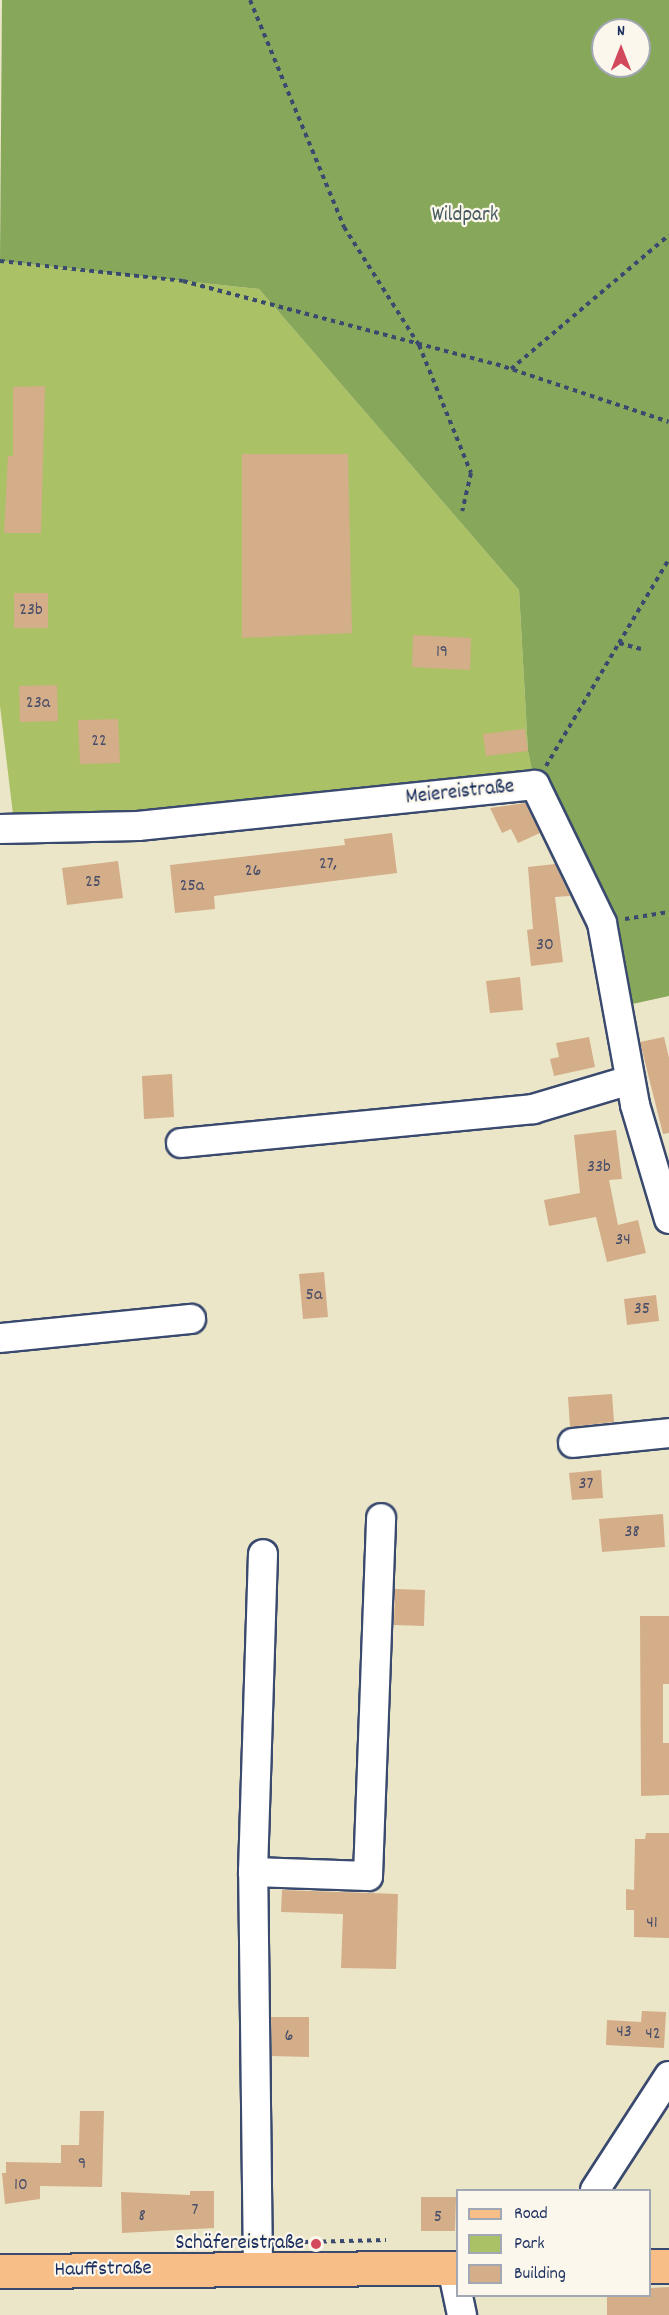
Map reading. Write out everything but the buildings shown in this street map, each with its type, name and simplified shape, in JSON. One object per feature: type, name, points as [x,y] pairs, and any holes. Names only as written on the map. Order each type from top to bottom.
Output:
[{"type":"main road","points":[[651,2266],[669,2266]]},
{"type":"main road","name":"Hauffstraße","points":[[0,2271],[455,2268]]},
{"type":"street","name":"Meiereistraße","points":[[0,829],[138,826],[535,785],[602,923],[630,1080],[669,1219]]},
{"type":"street","points":[[181,1143],[533,1109],[630,1080]]},
{"type":"street","points":[[0,1338],[191,1319]]},
{"type":"street","points":[[573,1443],[669,1433]]},
{"type":"street","points":[[254,1872],[368,1876],[381,1518]]},
{"type":"street","points":[[258,2268],[254,1872],[263,1554]]},
{"type":"street","points":[[596,2189],[669,2076]]},
{"type":"street","points":[[459,2297],[462,2315]]},
{"type":"path","points":[[250,0],[344,227],[419,345],[471,473],[462,511]]},
{"type":"path","points":[[511,369],[669,236]]},
{"type":"path","points":[[0,261],[183,281],[511,369],[669,422]]},
{"type":"path","points":[[535,785],[669,559]]},
{"type":"path","points":[[619,643],[641,649]]},
{"type":"path","points":[[602,923],[669,912]]},
{"type":"path","points":[[308,2239],[378,2238]]},
{"type":"green space","name":"Wildpark","points":[[2,0],[669,0],[669,996],[614,1008],[602,923],[535,785],[528,751],[519,590],[259,289],[0,261]]},
{"type":"green space","points":[[0,261],[259,289],[519,590],[528,751],[535,785],[15,831],[0,706]]},
{"type":"place","name":"Schäfereistraße","points":[[316,2244]]}]
